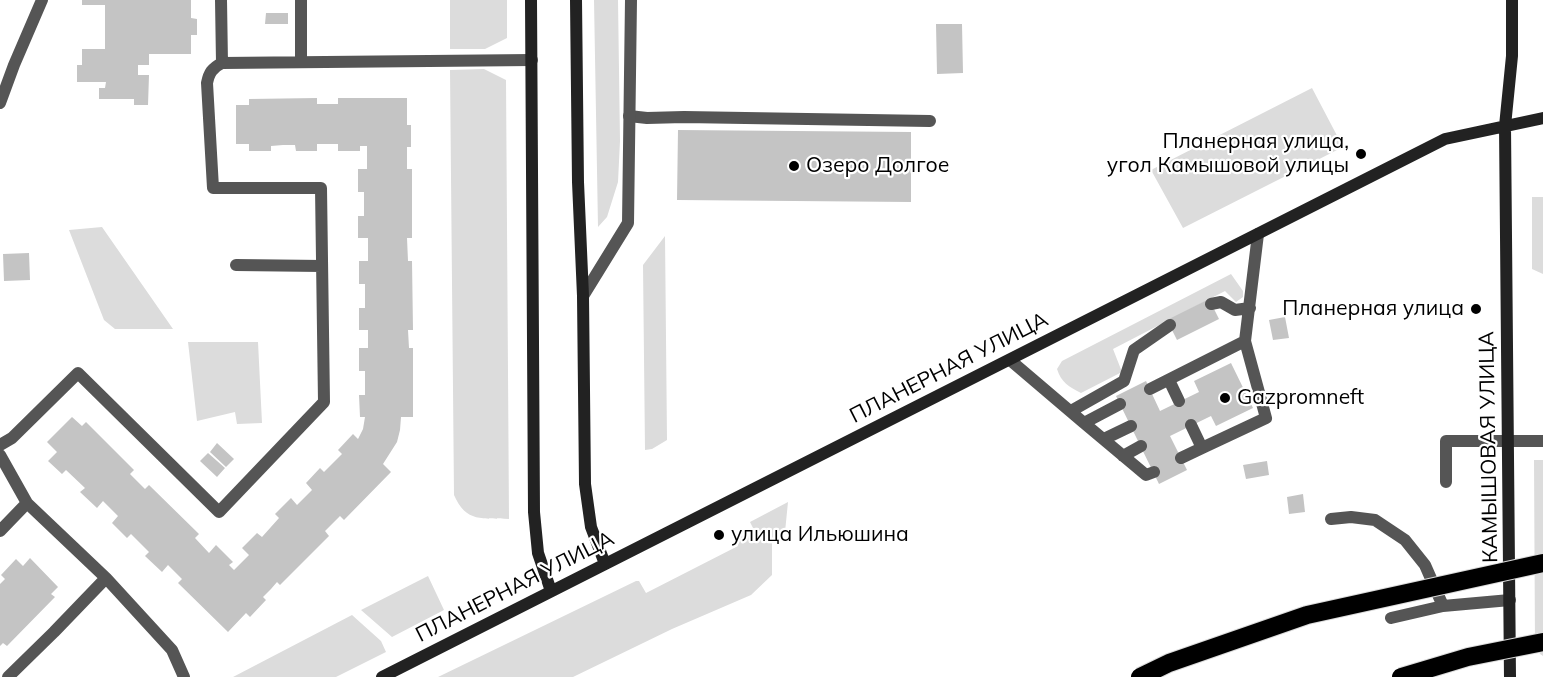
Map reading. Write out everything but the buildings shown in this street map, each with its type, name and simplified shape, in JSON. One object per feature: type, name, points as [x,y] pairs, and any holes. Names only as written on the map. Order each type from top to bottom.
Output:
[{"type":"highway","points":[[1140,677],[1169,663],[1307,615],[1543,563]]},
{"type":"highway","points":[[1401,677],[1468,657],[1543,642]]},
{"type":"main road","points":[[531,0],[534,512],[538,553],[550,591]]},
{"type":"main road","points":[[576,0],[585,484],[591,527],[605,564]]},
{"type":"main road","name":"КАМЫШОВАЯ УЛИЦА","points":[[1510,677],[1505,126],[1512,56],[1512,0]]},
{"type":"main road","name":"ПЛАНЕРНАЯ УЛИЦА","points":[[382,677],[1445,139],[1543,118]]},
{"type":"street","points":[[0,103],[42,0]]},
{"type":"street","points":[[221,0],[222,63]]},
{"type":"street","points":[[301,0],[301,62]]},
{"type":"street","points":[[583,296],[628,223],[631,0]]},
{"type":"street","points":[[0,445],[12,438],[78,373],[219,512],[324,402],[321,188],[213,188],[207,83],[209,74],[222,63],[532,60]]},
{"type":"street","points":[[629,116],[930,122]]},
{"type":"street","points":[[1181,459],[1266,417],[1245,341],[1258,234]]},
{"type":"street","points":[[236,265],[322,266]]},
{"type":"street","points":[[1211,304],[1221,302],[1235,310],[1250,308]]},
{"type":"street","points":[[1071,411],[1124,381],[1134,350],[1170,326]]},
{"type":"street","points":[[1150,390],[1245,341]]},
{"type":"street","points":[[1010,360],[1146,475],[1154,472]]},
{"type":"street","points":[[1169,380],[1179,401]]},
{"type":"street","points":[[1084,423],[1120,404]]},
{"type":"street","points":[[1191,425],[1202,448]]},
{"type":"street","points":[[1104,440],[1131,426]]},
{"type":"street","points":[[1446,482],[1446,441],[1543,441]]},
{"type":"street","points":[[1123,456],[1141,446]]},
{"type":"street","points":[[0,455],[27,503],[106,578],[172,650],[184,677]]},
{"type":"street","points":[[0,531],[27,503]]},
{"type":"street","points":[[1331,519],[1351,517],[1376,520],[1405,540],[1425,565],[1443,606]]},
{"type":"street","points":[[8,677],[106,578]]},
{"type":"street","points":[[1391,618],[1443,606],[1510,600]]},
{"type":"shaded area","points":[[450,0],[507,0],[507,38],[485,49],[450,49]]},
{"type":"shaded area","points":[[594,0],[618,0],[620,141],[618,182],[607,217],[598,227]]},
{"type":"shaded area","points":[[484,69],[506,80],[509,519],[470,515],[454,495],[450,70]]},
{"type":"shaded area","points":[[1312,88],[1343,147],[1183,228],[1151,170]]},
{"type":"shaded area","points":[[1532,197],[1543,197],[1543,274],[1532,269]]},
{"type":"shaded area","points":[[102,227],[173,329],[115,329],[104,320],[69,230]]},
{"type":"shaded area","points":[[665,236],[667,440],[652,449],[645,450],[643,265]]},
{"type":"shaded area","points":[[1231,274],[1243,291],[1243,297],[1236,302],[1225,291],[1113,349],[1122,372],[1081,393],[1063,381],[1057,369],[1062,361]]},
{"type":"shaded area","points":[[188,342],[258,342],[262,423],[237,424],[235,412],[197,421]]},
{"type":"shaded area","points":[[1534,460],[1543,460],[1543,656],[1535,646]]},
{"type":"shaded area","points":[[788,502],[785,532],[772,542],[772,575],[751,595],[672,629],[573,677],[438,677],[636,581],[639,581],[646,593],[738,546],[735,539],[754,530],[750,522]]},
{"type":"shaded area","points":[[428,576],[444,610],[392,637],[361,610]]},
{"type":"shaded area","points":[[352,615],[381,641],[386,652],[336,677],[233,677]]},
{"type":"place","name":"Планерная улица, угол Камышовой улицы","points":[[1361,154]]},
{"type":"place","name":"Озеро Долгое","points":[[794,166]]},
{"type":"place","name":"Планерная улица","points":[[1476,309]]},
{"type":"place","name":"Gazpromneft","points":[[1225,398]]},
{"type":"place","name":"улица Ильюшина","points":[[719,535]]}]
